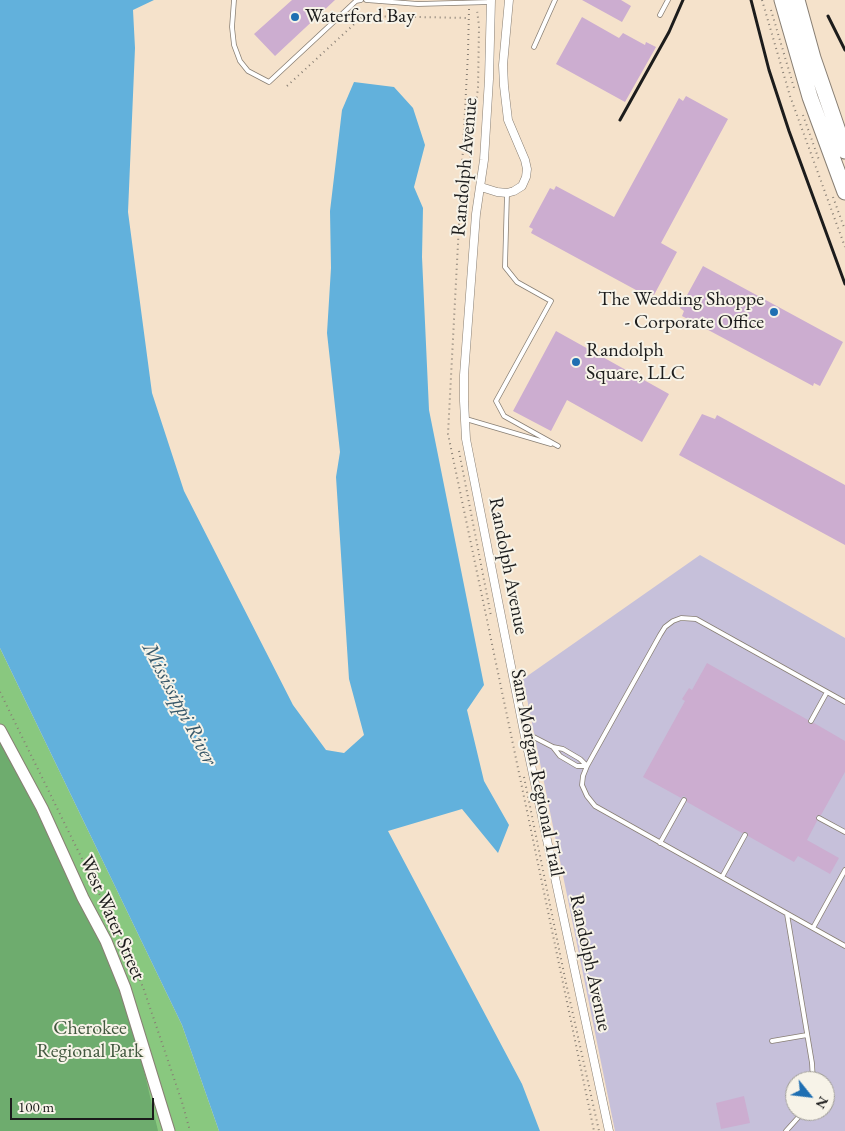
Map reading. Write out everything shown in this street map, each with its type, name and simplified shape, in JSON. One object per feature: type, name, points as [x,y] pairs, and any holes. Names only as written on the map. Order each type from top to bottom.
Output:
[{"type":"highway","points":[[782,0],[810,97],[845,192]]},
{"type":"highway","points":[[796,0],[813,58],[845,151]]},
{"type":"street","points":[[481,187],[507,193],[522,186],[526,177],[527,169],[508,120],[506,104],[503,65],[508,0]]},
{"type":"street","name":"Randolph Avenue","points":[[491,1],[489,79],[481,187],[476,214],[464,375],[464,419],[470,460],[524,732],[609,1131]]},
{"type":"street","name":"West Water Street","points":[[0,730],[42,808],[83,898],[106,941],[125,988],[169,1131]]},
{"type":"lane","points":[[234,0],[232,27],[234,45],[240,61],[248,71],[269,82],[356,1],[361,0]]},
{"type":"lane","points":[[366,0],[476,3],[491,1]]},
{"type":"lane","points":[[534,46],[555,0]]},
{"type":"lane","points":[[660,15],[668,0]]},
{"type":"lane","points":[[464,419],[558,446],[504,416],[496,401],[551,301],[517,282],[505,267],[507,193]]},
{"type":"lane","points":[[845,702],[696,619],[681,618],[665,627],[587,766],[582,785],[587,796],[595,806],[845,946]]},
{"type":"lane","points":[[811,722],[827,692]]},
{"type":"lane","points":[[524,732],[553,747],[563,749],[580,759],[587,766]]},
{"type":"lane","points":[[553,747],[560,756],[578,766],[587,766]]},
{"type":"lane","points":[[660,843],[684,800]]},
{"type":"lane","points":[[819,818],[845,832]]},
{"type":"lane","points":[[722,877],[745,835]]},
{"type":"lane","points":[[813,928],[845,870]]},
{"type":"lane","points":[[788,914],[812,1071]]},
{"type":"lane","points":[[772,1041],[807,1035]]},
{"type":"lane","points":[[786,1131],[796,1121]]},
{"type":"path","points":[[762,0],[790,96],[845,247]]},
{"type":"path","points":[[465,237],[473,125],[478,88],[479,26],[476,3]]},
{"type":"path","points":[[287,86],[363,16],[469,18]]},
{"type":"path","points":[[459,449],[459,458],[492,619]]},
{"type":"path","points":[[0,692],[117,930],[143,988],[190,1131]]},
{"type":"path","name":"Sam Morgan Regional Trail","points":[[523,771],[566,983],[599,1131]]},
{"type":"shaded area","points":[[700,555],[845,638],[845,1131],[615,1131],[523,679]]},
{"type":"green space","name":"Cherokee Regional Park","points":[[0,648],[182,1025],[219,1131],[0,1131]]},
{"type":"green space","name":"Cherokee Regional Park","points":[[0,738],[125,988],[158,1131],[0,1131]]},
{"type":"water","name":"Mississippi River","points":[[0,0],[154,0],[133,10],[135,48],[128,212],[152,393],[184,491],[293,705],[326,750],[344,753],[364,735],[349,679],[336,477],[340,452],[327,333],[331,268],[330,211],[342,110],[354,82],[394,87],[413,108],[425,145],[414,187],[423,208],[422,257],[429,410],[484,685],[467,710],[484,781],[509,825],[498,853],[462,809],[388,831],[522,1084],[540,1131],[219,1131],[182,1025],[0,648]]},
{"type":"building","name":"Waterford Bay","points":[[292,0],[335,0],[275,56],[254,34]]},
{"type":"building","points":[[582,0],[621,0],[631,6],[622,22]]},
{"type":"building","points":[[582,17],[619,38],[623,33],[645,45],[646,42],[656,47],[625,102],[556,64]]},
{"type":"building","points":[[686,96],[728,119],[661,243],[677,252],[654,295],[649,292],[647,296],[531,233],[533,229],[529,227],[550,188],[554,190],[556,186],[614,217],[679,98],[683,101]]},
{"type":"building","points":[[703,266],[843,342],[820,386],[814,383],[813,386],[682,316],[684,311],[680,308]]},
{"type":"building","name":"Randolph Square, LLC","points":[[556,331],[669,394],[642,442],[567,400],[551,431],[513,411]]},
{"type":"building","points":[[702,414],[715,419],[717,415],[845,485],[845,545],[679,455]]},
{"type":"building","points":[[707,663],[808,720],[809,724],[814,723],[845,741],[845,772],[821,815],[816,816],[817,821],[807,840],[839,858],[830,874],[798,856],[794,862],[748,836],[747,832],[742,833],[687,802],[686,797],[683,796],[681,798],[643,777],[685,701],[682,699],[689,688],[692,690]]},
{"type":"building","points":[[744,1096],[750,1123],[721,1129],[716,1103]]},
{"type":"railway","points":[[620,120],[669,32],[683,0]]},
{"type":"railway","points":[[751,0],[769,70],[789,131],[845,284]]},
{"type":"railway","points":[[828,16],[845,50]]},
{"type":"place","name":"Waterford Bay","points":[[295,17]]},
{"type":"place","name":"The Wedding Shoppe - Corporate Office","points":[[774,312]]},
{"type":"place","name":"Randolph Square, LLC","points":[[576,362]]}]
